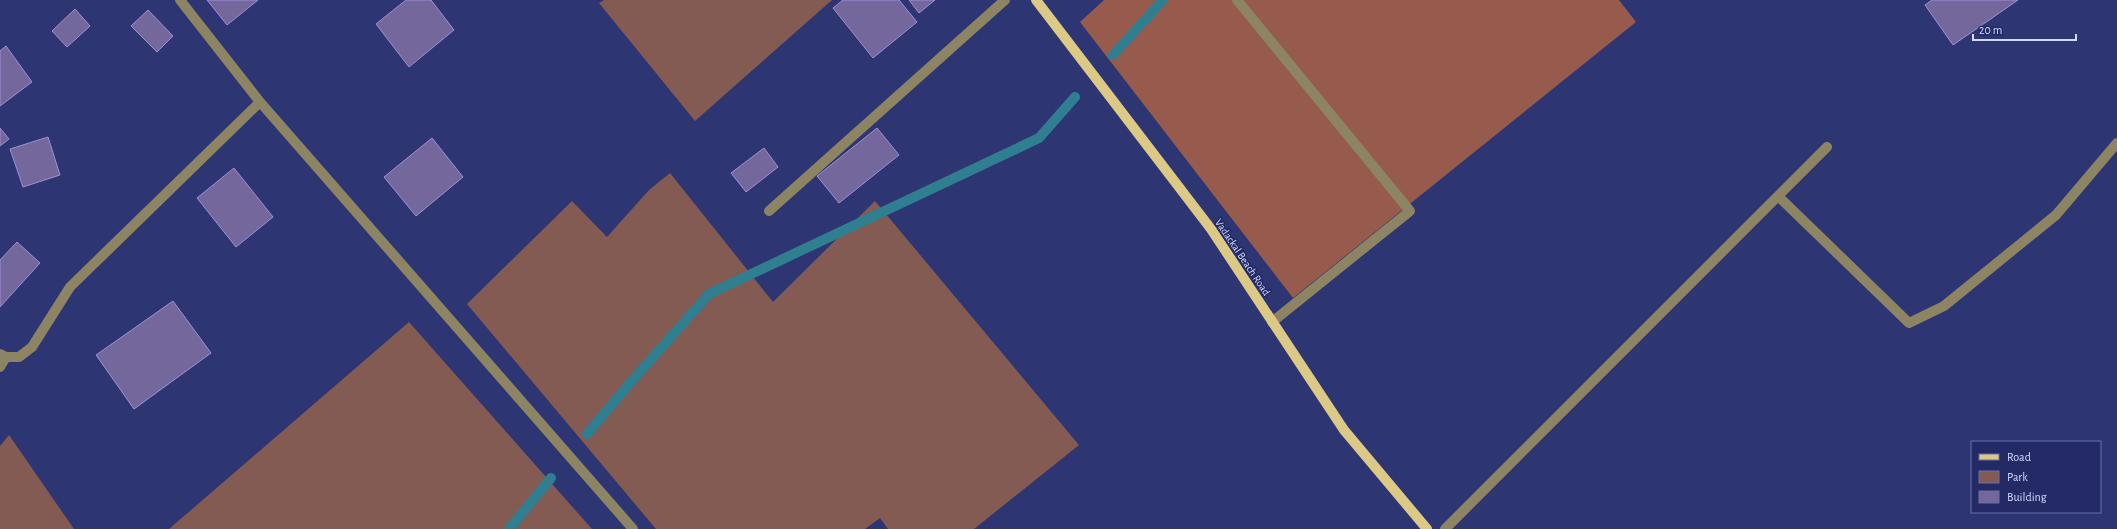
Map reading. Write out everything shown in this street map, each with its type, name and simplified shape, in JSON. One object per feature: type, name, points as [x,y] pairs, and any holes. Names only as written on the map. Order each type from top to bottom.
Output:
[{"type":"main road","name":"Vadackal Beach Road","points":[[1036,0],[1211,229],[1344,430],[1428,529]]},
{"type":"street","points":[[180,0],[260,102],[633,529]]},
{"type":"street","points":[[769,211],[1005,0]]},
{"type":"street","points":[[1237,0],[1410,211],[1272,322]]},
{"type":"street","points":[[0,367],[3,355],[19,357],[32,347],[70,287],[260,102]]},
{"type":"street","points":[[1778,196],[1909,323],[1944,306],[2056,215],[2117,143]]},
{"type":"street","points":[[1445,529],[1827,147]]},
{"type":"green space","points":[[604,0],[832,0],[695,121],[599,3]]},
{"type":"green space","points":[[670,173],[773,302],[875,201],[1079,445],[974,529],[888,529],[880,518],[865,529],[656,529],[467,304],[572,201],[607,237],[649,190]]},
{"type":"green space","points":[[409,322],[592,529],[169,529]]},
{"type":"green space","points":[[9,435],[74,529],[0,529],[0,446]]},
{"type":"shaded area","points":[[1104,0],[1619,0],[1636,22],[1293,298],[1080,22]]},
{"type":"building","points":[[207,0],[258,0],[227,25]]},
{"type":"building","points":[[406,0],[431,0],[454,30],[409,67],[376,24]]},
{"type":"building","points":[[843,0],[899,0],[917,22],[873,58],[833,8]]},
{"type":"building","points":[[909,0],[935,0],[919,13]]},
{"type":"building","points":[[1932,0],[2018,0],[1953,45],[1925,5]]},
{"type":"building","points":[[75,9],[90,26],[67,47],[52,31]]},
{"type":"building","points":[[148,10],[173,36],[157,52],[131,26]]},
{"type":"building","points":[[6,46],[32,82],[0,106],[0,51]]},
{"type":"building","points":[[0,128],[9,139],[0,146]]},
{"type":"building","points":[[877,128],[899,155],[839,203],[817,176]]},
{"type":"building","points":[[48,137],[60,175],[23,187],[10,149]]},
{"type":"building","points":[[432,138],[463,177],[416,216],[384,177]]},
{"type":"building","points":[[764,148],[778,167],[746,192],[731,173]]},
{"type":"building","points":[[234,168],[273,217],[236,247],[197,198]]},
{"type":"building","points":[[17,242],[40,263],[0,307],[0,260]]},
{"type":"building","points":[[173,301],[211,353],[134,409],[96,355]]},
{"type":"waterway","points":[[1113,55],[1163,0]]},
{"type":"waterway","points":[[587,434],[709,294],[1039,138],[1075,97]]},
{"type":"waterway","points":[[509,529],[551,478]]}]
